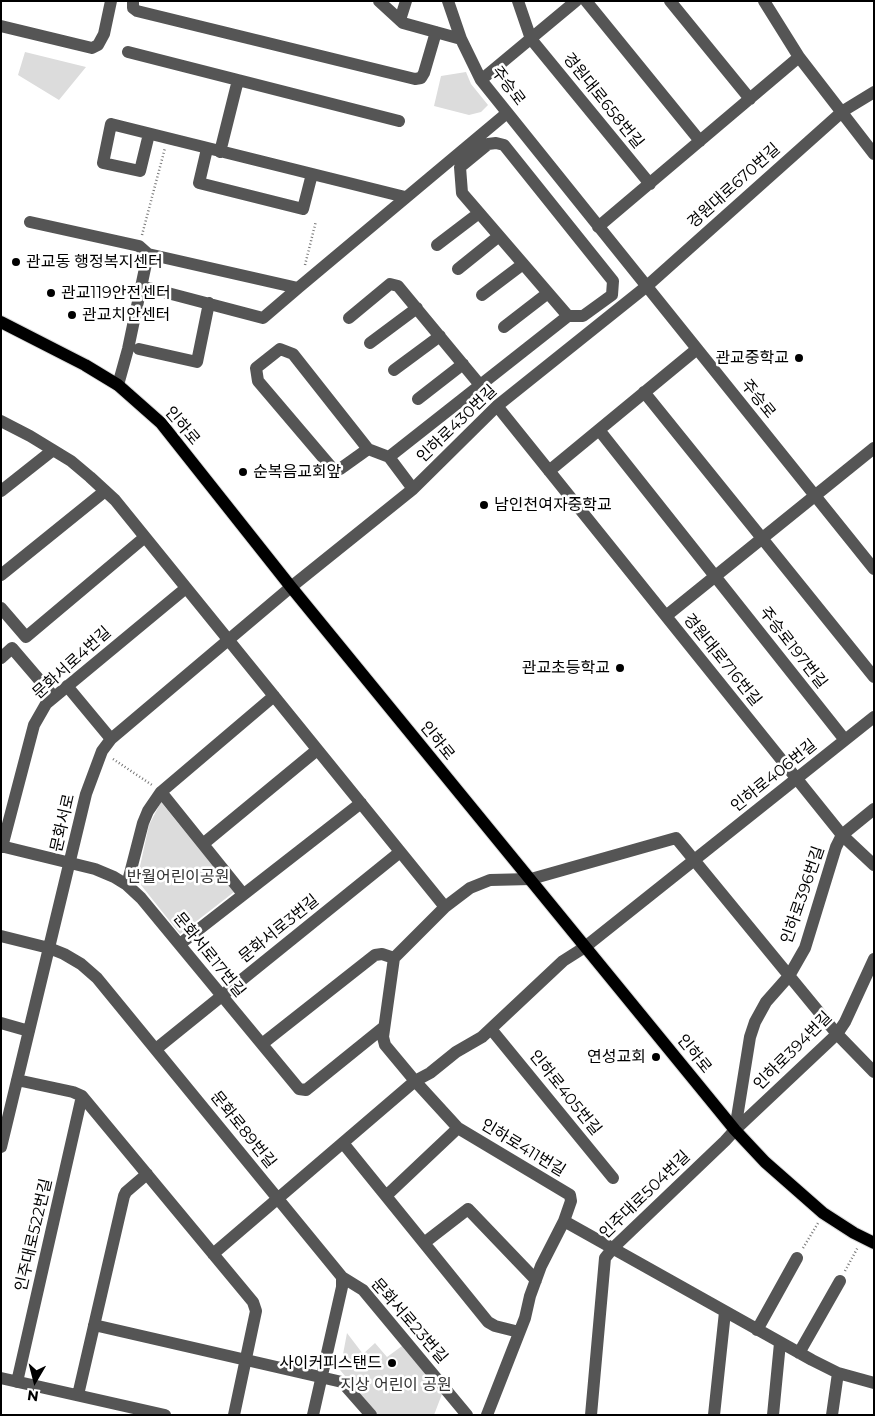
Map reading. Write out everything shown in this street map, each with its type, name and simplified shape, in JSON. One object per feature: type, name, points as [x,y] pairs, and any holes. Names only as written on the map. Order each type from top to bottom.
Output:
[{"type":"main road","name":"인하로","points":[[1,322],[118,385],[161,423],[291,587],[735,1130],[765,1162],[823,1213],[869,1240]]},
{"type":"street","points":[[1,26],[92,48],[98,45],[104,34],[112,1]]},
{"type":"street","points":[[133,1],[134,8],[137,11],[415,79],[421,78],[424,73],[436,32]]},
{"type":"street","points":[[379,1],[403,23],[461,39]]},
{"type":"street","points":[[400,20],[406,1]]},
{"type":"street","name":"주승로","points":[[448,1],[461,39],[481,80],[874,569]]},
{"type":"street","name":"경원대로658번길","points":[[518,1],[531,38],[650,184]]},
{"type":"street","points":[[481,80],[576,1]]},
{"type":"street","points":[[586,1],[700,141]]},
{"type":"street","points":[[670,1],[750,99]]},
{"type":"street","points":[[764,1],[799,57],[874,154]]},
{"type":"street","points":[[128,52],[399,122]]},
{"type":"street","points":[[598,227],[799,57]]},
{"type":"street","points":[[220,152],[238,80]]},
{"type":"street","name":"경원대로670번길","points":[[647,286],[843,112],[874,92]]},
{"type":"street","points":[[142,286],[263,318],[507,112]]},
{"type":"street","points":[[149,134],[405,197]]},
{"type":"street","points":[[389,457],[568,316],[583,316],[612,295],[613,281],[504,145],[488,144],[460,167],[462,193],[568,316]]},
{"type":"street","points":[[207,149],[199,183],[294,207],[304,209],[312,174]]},
{"type":"street","points":[[437,245],[479,213]]},
{"type":"street","points":[[30,222],[298,288]]},
{"type":"street","points":[[458,269],[499,236]]},
{"type":"street","points":[[118,385],[142,286],[144,250]]},
{"type":"street","points":[[482,295],[523,264]]},
{"type":"street","points":[[349,318],[390,284],[398,286],[480,385]]},
{"type":"street","name":"인하로430번길","points":[[291,587],[413,489],[497,406],[647,286]]},
{"type":"street","points":[[504,327],[548,293]]},
{"type":"street","points":[[139,350],[198,362],[210,303]]},
{"type":"street","points":[[370,343],[417,308]]},
{"type":"street","points":[[394,370],[440,336]]},
{"type":"street","points":[[368,449],[340,469],[332,468],[258,381],[256,368],[280,349],[293,354],[368,449],[389,457],[413,489]]},
{"type":"street","points":[[549,471],[697,349]]},
{"type":"street","points":[[418,399],[463,364]]},
{"type":"street","points":[[644,392],[874,677]]},
{"type":"street","name":"경원대로716번길","points":[[497,406],[796,779],[842,835],[874,865]]},
{"type":"street","points":[[1,421],[53,450],[84,472],[115,500],[445,907]]},
{"type":"street","name":"주승로197번길","points":[[599,430],[845,740]]},
{"type":"street","points":[[1,492],[53,450]]},
{"type":"street","points":[[666,616],[814,495],[872,452]]},
{"type":"street","points":[[1,575],[105,491]]},
{"type":"street","points":[[1,608],[26,637],[145,537]]},
{"type":"street","name":"문화서로","points":[[1,1147],[86,794],[102,751],[111,739],[291,587]]},
{"type":"street","name":"문화서로4번길","points":[[2,846],[34,725],[46,704],[186,588]]},
{"type":"street","points":[[1,658],[12,648],[54,697]]},
{"type":"street","points":[[67,686],[111,739]]},
{"type":"street","points":[[127,885],[143,823],[148,811],[161,792],[274,696]]},
{"type":"street","name":"인하로406번길","points":[[585,947],[874,717]]},
{"type":"street","points":[[203,844],[317,750]]},
{"type":"street","points":[[161,792],[244,894]]},
{"type":"street","points":[[180,944],[361,803]]},
{"type":"street","points":[[842,835],[874,809]]},
{"type":"street","name":"인하로396번길","points":[[735,1130],[750,1037],[755,1022],[766,1002],[789,976],[808,940],[836,847],[842,835]]},
{"type":"street","points":[[262,1044],[375,955],[382,954],[394,958],[445,907],[470,888],[490,880],[531,879],[676,838],[837,1034],[874,1072]]},
{"type":"street","name":"문화서로17번길","points":[[2,846],[95,868],[127,885],[142,898],[299,1089],[306,1090],[384,1027]]},
{"type":"street","name":"문화서로3번길","points":[[156,1049],[400,852]]},
{"type":"street","name":"문화로89번길","points":[[1,936],[49,948],[64,954],[82,964],[97,978],[342,1277]]},
{"type":"street","points":[[214,1254],[415,1081],[456,1052],[482,1037],[563,961],[585,947]]},
{"type":"street","name":"인하로411번길","points":[[394,958],[383,1036],[385,1045],[458,1128],[570,1195],[564,1221],[541,1266],[519,1332],[487,1415]]},
{"type":"street","name":"인하로394번길","points":[[735,1130],[837,1034],[845,1022],[874,959]]},
{"type":"street","points":[[1,1024],[29,1030]]},
{"type":"street","name":"인하로405번길","points":[[491,1028],[613,1178]]},
{"type":"street","points":[[17,1080],[73,1092],[82,1096],[256,1307],[234,1415]]},
{"type":"street","name":"인주대로522번길","points":[[17,1382],[82,1096]]},
{"type":"street","name":"인하로411번길","points":[[386,1196],[458,1128]]},
{"type":"street","name":"인주대로504번길","points":[[591,1415],[605,1258],[612,1248],[735,1130]]},
{"type":"street","points":[[343,1143],[488,1322],[495,1326],[519,1332]]},
{"type":"street","points":[[78,1395],[124,1196],[126,1192],[147,1174]]},
{"type":"street","points":[[424,1244],[468,1209],[536,1280]]},
{"type":"street","points":[[564,1221],[799,1354],[838,1373],[874,1383]]},
{"type":"street","points":[[757,1330],[797,1258]]},
{"type":"street","points":[[313,1415],[342,1287],[342,1277]]},
{"type":"street","name":"문화서로23번길","points":[[342,1277],[363,1290],[467,1415]]},
{"type":"street","points":[[799,1354],[840,1281]]},
{"type":"street","points":[[714,1415],[725,1312]]},
{"type":"street","points":[[94,1325],[342,1382],[371,1415]]},
{"type":"street","points":[[772,1415],[780,1343]]},
{"type":"street","points":[[832,1415],[838,1373]]},
{"type":"street","points":[[1,1378],[164,1415]]},
{"type":"path","points":[[144,250],[167,138]]},
{"type":"path","points":[[298,288],[316,221]]},
{"type":"path","points":[[102,751],[161,792]]},
{"type":"path","points":[[797,1258],[823,1213]]},
{"type":"path","points":[[840,1281],[869,1240]]},
{"type":"green space","points":[[25,52],[86,67],[59,100],[18,75]]},
{"type":"green space","points":[[466,72],[471,84],[488,105],[481,112],[469,115],[434,106],[441,76]]},
{"type":"green space","name":"반월어린이공원","points":[[161,802],[234,892],[180,934],[137,880],[149,825]]},
{"type":"green space","name":"지상 어린이 공원","points":[[347,1333],[363,1354],[375,1343],[387,1357],[402,1346],[442,1394],[434,1415],[378,1415],[340,1370]]},
{"type":"place","name":"관교동 행정복지센터","points":[[16,262]]},
{"type":"place","name":"관교119안전센터","points":[[51,293]]},
{"type":"place","name":"관교치안센터","points":[[72,315]]},
{"type":"place","name":"관교중학교","points":[[799,358]]},
{"type":"place","name":"순복음교회앞","points":[[243,472]]},
{"type":"place","name":"남인천여자중학교","points":[[484,505]]},
{"type":"place","name":"관교초등학교","points":[[620,668]]},
{"type":"place","name":"연성교회","points":[[656,1057]]},
{"type":"place","name":"사이커피스탠드","points":[[392,1363]]}]
